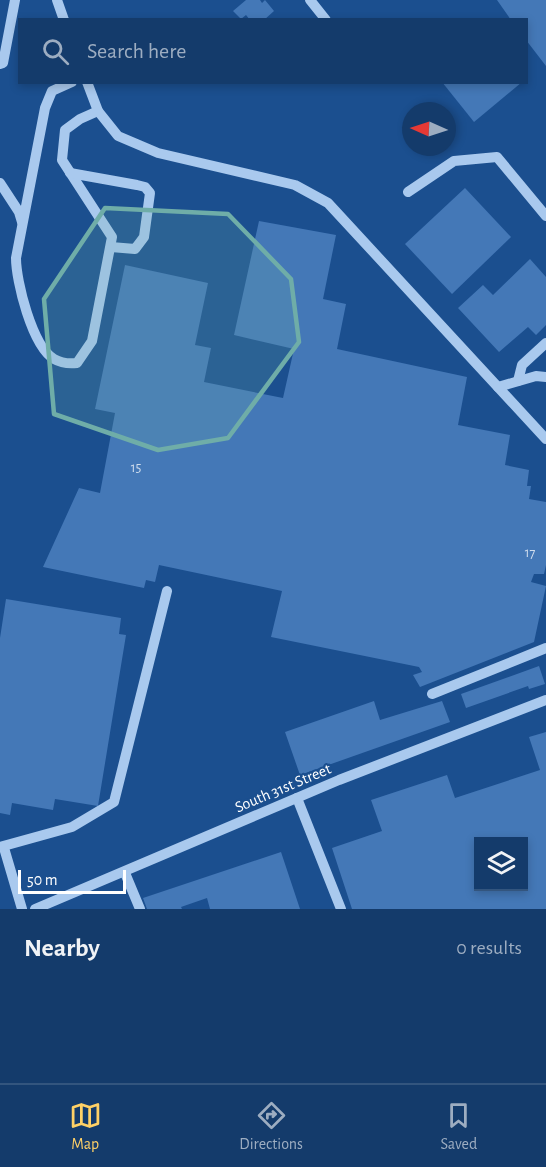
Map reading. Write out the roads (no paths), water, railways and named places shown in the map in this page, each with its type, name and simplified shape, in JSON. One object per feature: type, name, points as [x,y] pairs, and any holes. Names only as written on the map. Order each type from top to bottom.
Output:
[{"type":"street","points":[[0,64],[3,63],[15,0]]},
{"type":"street","points":[[57,0],[63,18]]},
{"type":"street","points":[[310,0],[324,18]]},
{"type":"street","points":[[68,84],[52,91],[45,108],[16,258],[16,279],[33,330],[51,358],[66,364],[77,363],[92,341],[112,237],[62,160],[65,130],[80,119],[98,111]]},
{"type":"street","points":[[88,84],[98,111],[118,136],[158,153],[295,185],[328,203],[546,439]]},
{"type":"street","points":[[408,192],[454,161],[497,157],[546,216]]},
{"type":"street","points":[[70,173],[136,185],[145,188],[150,193],[144,237],[135,249],[111,247]]},
{"type":"street","points":[[0,183],[19,212],[22,225]]},
{"type":"street","points":[[518,381],[522,365],[546,342]]},
{"type":"street","points":[[498,387],[536,376],[546,377]]},
{"type":"street","points":[[22,909],[2,847],[72,827],[114,802],[166,591]]},
{"type":"street","points":[[432,694],[546,648]]},
{"type":"street","name":"South 31st Street","points":[[35,909],[297,798],[546,700]]},
{"type":"street","points":[[297,798],[341,909]]},
{"type":"street","points":[[124,873],[140,909]]}]
